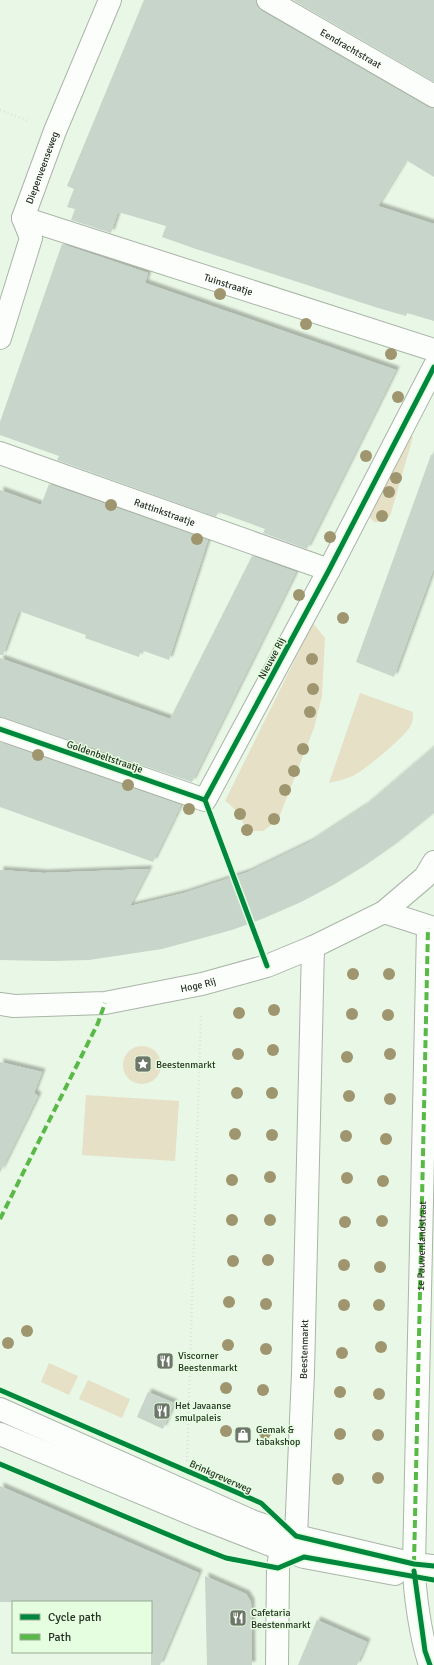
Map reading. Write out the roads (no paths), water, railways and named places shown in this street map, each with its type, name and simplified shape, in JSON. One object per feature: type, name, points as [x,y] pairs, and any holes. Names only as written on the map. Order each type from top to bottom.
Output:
[{"type":"street","name":"Diepenveenseweg","points":[[23,218],[55,131],[110,0]]},
{"type":"street","name":"Eendrachtstraat","points":[[268,0],[434,96]]},
{"type":"street","points":[[0,338],[31,238],[23,218]]},
{"type":"street","name":"Tuinstraatje","points":[[23,218],[434,350]]},
{"type":"street","name":"Nieuwe Rij","points":[[205,800],[329,570],[434,367]]},
{"type":"street","name":"Rattinkstraatje","points":[[0,453],[329,570]]},
{"type":"street","name":"Goldenbeltstraatje","points":[[0,729],[205,800]]},
{"type":"street","name":"Hoge Rij","points":[[0,1004],[14,1006],[104,1003],[202,984],[267,966],[313,947],[384,912],[426,877],[434,862]]},
{"type":"street","points":[[384,912],[431,928]]},
{"type":"street","name":"1e Pauwenlandstraat","points":[[430,1665],[425,1650],[424,1572],[431,928]]},
{"type":"street","name":"Beestenmarkt","points":[[277,1665],[278,1568],[289,1543],[303,1374],[313,947]]},
{"type":"street","points":[[0,1409],[254,1522],[289,1543],[304,1557],[424,1572]]},
{"type":"street","points":[[0,1434],[192,1514],[289,1543]]},
{"type":"place","name":"Beestenmarkt","points":[[143,1064]]},
{"type":"place","name":"Viscorner Beestenmarkt","points":[[165,1361]]},
{"type":"place","name":"Het Javaanse smulpaleis","points":[[162,1411]]},
{"type":"place","name":"Gemak & tabakshop","points":[[243,1435]]},
{"type":"place","name":"Cafetaria Beestenmarkt","points":[[238,1618]]}]
